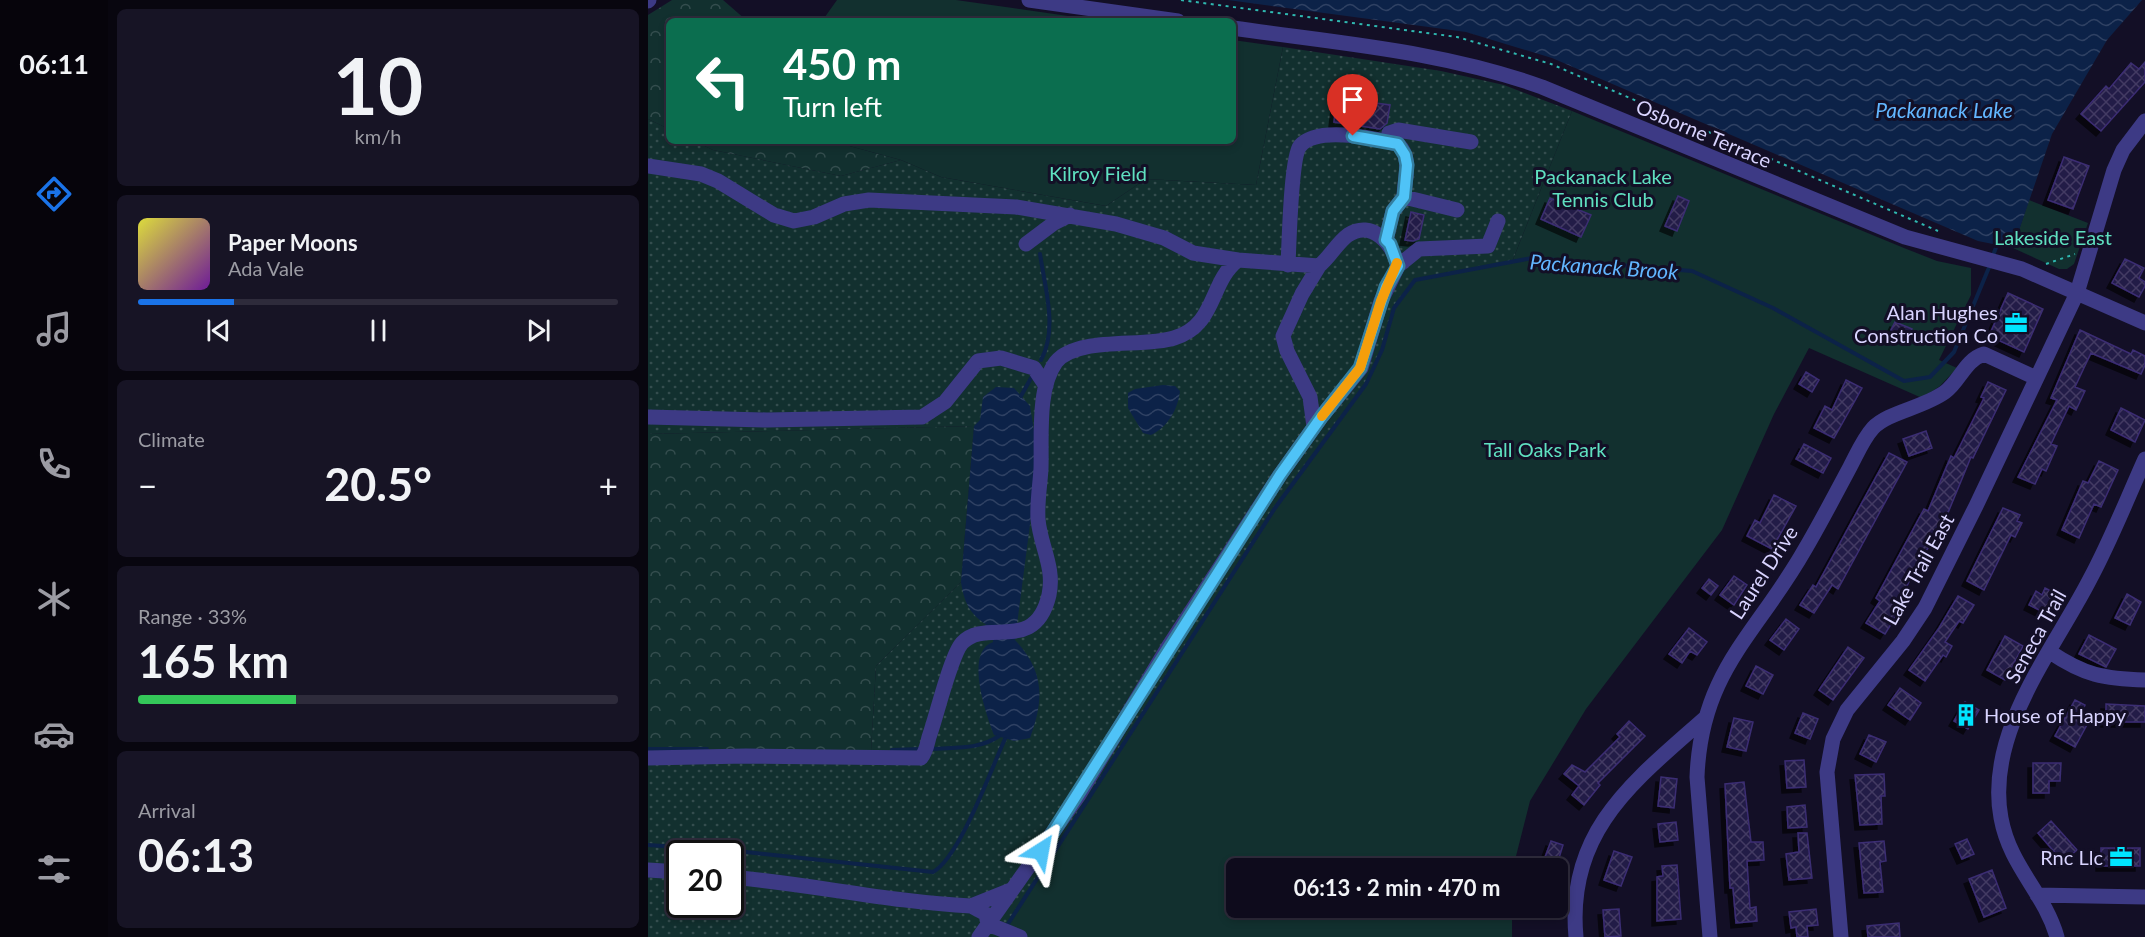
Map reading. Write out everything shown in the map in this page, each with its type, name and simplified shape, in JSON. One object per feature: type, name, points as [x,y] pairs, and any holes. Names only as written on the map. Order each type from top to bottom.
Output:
[{"type":"street","points":[[1029,0],[1157,18]]},
{"type":"street","name":"Osborne Terrace","points":[[1236,28],[1394,50],[1493,70],[1542,87],[1905,237],[2022,269],[2145,323]]},
{"type":"street","name":"Lake Trail East","points":[[1841,937],[1827,772],[1833,739],[1848,710],[1903,641],[1924,608],[1976,506],[2077,293],[2114,170],[2123,150],[2145,121]]},
{"type":"street","points":[[1393,143],[1389,133],[1398,130],[1472,142]]},
{"type":"street","points":[[1288,265],[1291,204],[1300,146],[1333,133],[1393,143],[1401,147],[1407,160],[1404,197],[1393,211],[1388,242],[1398,266]]},
{"type":"street","points":[[648,166],[701,174],[718,181],[774,214],[794,221],[814,217],[844,204],[869,200],[1008,207],[1116,224],[1164,238],[1192,253],[1238,260],[1319,266]]},
{"type":"street","points":[[1404,197],[1458,210]]},
{"type":"street","points":[[1026,244],[1054,223],[1070,216]]},
{"type":"street","points":[[1314,427],[1310,397],[1283,343],[1283,336],[1302,294],[1319,266],[1353,232],[1368,231],[1388,242],[1419,249],[1485,247],[1498,221]]},
{"type":"street","points":[[984,930],[1068,812],[1168,647],[1314,427],[1360,368],[1386,287],[1398,266],[1419,249]]},
{"type":"street","points":[[648,417],[777,420],[922,417],[945,402],[978,361],[1001,358],[1034,368],[1056,362],[1070,352],[1085,348],[1164,341],[1185,334],[1202,320],[1227,271],[1238,260]]},
{"type":"street","name":"Laurel Drive","points":[[1710,937],[1697,777],[1698,755],[1705,718],[1715,687],[1731,659],[1803,553],[1872,429],[1889,417],[1933,400],[1948,390],[1977,357],[1990,355],[2036,378]]},
{"type":"street","points":[[648,758],[755,756],[914,760],[926,748],[957,651],[968,638],[990,633],[1017,632],[1034,621],[1046,603],[1049,592],[1049,563],[1038,518],[1041,426],[1046,386],[1056,362]]},
{"type":"street","points":[[1034,368],[1046,386]]},
{"type":"street","name":"Seneca Trail","points":[[2057,937],[2005,837],[1999,780],[2007,736],[2015,716],[2091,578],[2145,459]]},
{"type":"street","points":[[2050,652],[2074,668],[2090,675],[2145,680]]},
{"type":"street","points":[[1576,937],[1578,888],[1583,866],[1600,825],[1622,793],[1705,718]]},
{"type":"street","points":[[648,870],[666,871]]},
{"type":"street","points":[[744,878],[802,884],[868,897],[971,906],[986,914],[984,930]]},
{"type":"street","points":[[971,906],[1011,890]]},
{"type":"street","points":[[2037,895],[2145,897]]},
{"type":"street","points":[[984,930],[1020,937]]},
{"type":"path","points":[[2043,265],[2080,252]]},
{"type":"green space","points":[[672,0],[723,0],[744,18],[666,18],[666,128],[648,119],[648,15]]},
{"type":"green space","points":[[837,0],[956,0],[1082,18],[824,18]]},
{"type":"green space","name":"Kilroy Field","points":[[1236,40],[1283,47],[1256,185],[1146,179],[1106,206],[941,177],[901,160],[842,144],[1236,144]]},
{"type":"green space","points":[[1283,47],[1441,71],[1504,85],[1572,111],[1512,262],[1415,280],[1394,308],[1382,350],[1366,384],[1275,508],[999,937],[648,937],[648,749],[871,751],[876,666],[961,582],[974,426],[648,434],[648,119],[666,128],[666,144],[700,144],[713,150],[841,176],[901,160],[941,177],[1106,206],[1146,179],[1256,185]]},
{"type":"green space","name":"Tall Oaks Park","points":[[1572,111],[1937,261],[1971,268],[1971,295],[1939,360],[1957,368],[1940,386],[1922,398],[1809,348],[1774,414],[1722,530],[1586,709],[1530,801],[1516,858],[1226,858],[1226,918],[1512,918],[1512,937],[999,937],[1275,508],[1366,384],[1382,350],[1394,308],[1415,280],[1512,262]]},
{"type":"green space","points":[[700,144],[842,144],[901,160],[841,176],[713,150]]},
{"type":"green space","name":"Lakeside East","points":[[2029,200],[2088,223],[2074,264],[2067,269],[2059,269],[2013,248]]},
{"type":"green space","points":[[974,426],[961,582],[876,666],[871,751],[648,749],[648,434]]},
{"type":"water","name":"Packanack Lake","points":[[1228,0],[2142,0],[2107,40],[2052,134],[2013,248],[1978,241],[1552,58],[1466,32]]},
{"type":"water","points":[[1163,385],[1175,386],[1180,391],[1177,404],[1167,422],[1157,432],[1151,435],[1143,433],[1128,408],[1128,393],[1135,389]]},
{"type":"water","points":[[996,387],[1014,388],[1030,406],[1037,450],[1036,478],[1015,640],[1032,663],[1037,675],[1039,699],[1030,738],[1014,741],[994,735],[990,725],[978,670],[984,648],[993,642],[992,629],[967,605],[961,582],[974,426],[980,420],[983,397]]},
{"type":"building","points":[[2145,62],[2145,82],[2101,131],[2081,114],[2106,86],[2109,89],[2131,63],[2139,69]]},
{"type":"building","points":[[1354,96],[1369,98],[1368,102],[1390,105],[1387,123],[1380,129],[1334,122],[1337,97],[1353,99]]},
{"type":"building","points":[[2064,157],[2089,166],[2073,209],[2048,200]]},
{"type":"building","points":[[1678,196],[1689,201],[1677,231],[1665,226]]},
{"type":"building","points":[[1550,198],[1591,215],[1581,237],[1541,219]]},
{"type":"building","points":[[1411,212],[1424,215],[1419,239],[1413,241],[1405,240]]},
{"type":"building","points":[[2125,259],[2144,268],[2139,278],[2145,282],[2145,286],[2139,297],[2112,283]]},
{"type":"building","name":"Alan Hughes Construction Co","points":[[2008,293],[2043,309],[2024,352],[1989,336]]},
{"type":"building","points":[[1895,322],[1912,329],[1908,338],[1891,330]]},
{"type":"building","points":[[2080,330],[2131,354],[2133,350],[2145,356],[2145,365],[2141,374],[2091,353],[2075,387],[2085,391],[2076,410],[2069,406],[2051,444],[2057,446],[2046,471],[2042,469],[2035,484],[2018,477],[2057,400],[2051,398]]},
{"type":"building","points":[[1806,372],[1819,380],[1812,392],[1799,384]]},
{"type":"building","points":[[1846,380],[1862,388],[1834,438],[1814,428],[1825,406],[1832,410]]},
{"type":"building","points":[[1988,382],[2006,390],[1973,458],[1971,457],[1945,520],[1914,571],[1894,614],[1896,616],[1885,634],[1866,623],[1880,601],[1876,598],[1924,509],[1928,511],[1951,456],[1954,458],[1984,398],[1981,397]]},
{"type":"building","points":[[2121,408],[2145,420],[2135,442],[2111,430]]},
{"type":"building","points":[[1926,431],[1932,448],[1909,456],[1903,439]]},
{"type":"building","points":[[1804,444],[1831,458],[1823,473],[1796,459]]},
{"type":"building","points":[[1889,453],[1907,462],[1838,589],[1832,585],[1814,613],[1800,605],[1813,585],[1816,587]]},
{"type":"building","points":[[2099,461],[2118,470],[2101,507],[2094,504],[2079,538],[2062,530],[2083,481],[2088,483]]},
{"type":"building","points":[[1774,495],[1796,506],[1772,549],[1747,536],[1755,520],[1760,523]]},
{"type":"building","points":[[2003,508],[2020,515],[2017,521],[2022,523],[2015,537],[2011,535],[1984,590],[1967,581]]},
{"type":"building","points":[[1734,576],[1747,585],[1734,605],[1720,595]]},
{"type":"building","points":[[1709,579],[1718,586],[1711,595],[1702,588]]},
{"type":"building","points":[[2045,588],[2057,594],[2047,614],[2029,605],[2036,591],[2042,595]]},
{"type":"building","points":[[2127,594],[2141,602],[2130,625],[2115,618]]},
{"type":"building","points":[[1958,596],[1974,605],[1963,623],[1959,621],[1945,642],[1952,646],[1946,657],[1943,655],[1925,681],[1909,670],[1939,628]]},
{"type":"building","points":[[1786,619],[1799,629],[1784,650],[1770,640]]},
{"type":"building","points":[[1689,628],[1707,642],[1697,655],[1690,651],[1682,663],[1669,654]]},
{"type":"building","points":[[2089,635],[2116,649],[2106,667],[2079,654]]},
{"type":"building","points":[[2005,636],[2023,646],[2005,680],[1987,670]]},
{"type":"building","points":[[1848,647],[1864,658],[1833,700],[1819,690]]},
{"type":"building","points":[[1756,666],[1773,675],[1763,694],[1746,686]]},
{"type":"building","points":[[1900,688],[1921,703],[1910,720],[1888,705]]},
{"type":"building","points":[[2075,700],[2085,705],[2080,716],[2089,721],[2075,747],[2055,736]]},
{"type":"building","name":"House of Happy","points":[[1965,702],[1979,710],[1968,729],[1954,721]]},
{"type":"building","points":[[2106,704],[2145,706],[2145,722],[2106,722]]},
{"type":"building","points":[[1803,713],[1818,719],[1810,739],[1795,733]]},
{"type":"building","points":[[1734,718],[1753,722],[1746,751],[1727,747]]},
{"type":"building","points":[[1629,721],[1645,736],[1598,783],[1600,785],[1584,805],[1572,795],[1579,786],[1564,774],[1572,765],[1585,772],[1620,737],[1617,734]]},
{"type":"building","points":[[1869,735],[1886,742],[1876,762],[1860,754]]},
{"type":"building","points":[[1804,760],[1806,787],[1787,788],[1785,761]]},
{"type":"building","points":[[2033,763],[2061,763],[2060,781],[2049,781],[2049,793],[2033,793]]},
{"type":"building","points":[[1884,774],[1885,796],[1881,796],[1882,824],[1860,825],[1855,775]]},
{"type":"building","points":[[1661,777],[1677,779],[1674,808],[1658,806]]},
{"type":"building","points":[[1744,782],[1751,842],[1763,842],[1764,860],[1747,861],[1750,908],[1756,907],[1757,921],[1736,923],[1733,888],[1730,888],[1725,784]]},
{"type":"building","points":[[1805,805],[1807,827],[1788,828],[1787,807]]},
{"type":"building","points":[[2051,821],[2077,850],[2063,862],[2038,833]]},
{"type":"building","points":[[1676,822],[1678,840],[1660,842],[1658,824]]},
{"type":"building","points":[[1798,833],[1807,833],[1812,878],[1789,880],[1786,854],[1799,852]]},
{"type":"building","points":[[1967,839],[1974,854],[1962,859],[1955,844]]},
{"type":"building","points":[[1551,841],[1563,845],[1559,858],[1545,858]]},
{"type":"building","points":[[1884,841],[1886,861],[1880,862],[1883,892],[1864,893],[1859,843]]},
{"type":"building","name":"Rnc Llc","points":[[2101,848],[2140,848],[2140,866],[2101,866]]},
{"type":"building","points":[[1614,851],[1632,857],[1621,886],[1604,880]]},
{"type":"building","points":[[1677,865],[1681,919],[1657,921],[1657,877],[1663,876],[1662,866]]},
{"type":"building","points":[[1992,870],[2006,908],[1984,917],[1969,879]]},
{"type":"building","points":[[1619,909],[1621,936],[1605,937],[1603,910]]},
{"type":"building","points":[[1816,909],[1818,925],[1807,926],[1808,937],[1797,937],[1796,927],[1791,928],[1789,912]]},
{"type":"building","points":[[1899,923],[1900,937],[1868,937],[1867,926]]},
{"type":"waterway","name":"Packanack Brook","points":[[1992,258],[1997,245]]},
{"type":"waterway","points":[[1040,254],[1049,308],[1049,335],[1041,360]]},
{"type":"waterway","name":"Packanack Brook","points":[[1006,927],[1275,508],[1366,384],[1382,350],[1394,308],[1415,280],[1532,258],[1692,271],[1773,308],[1904,381],[1930,377],[1954,352],[1990,265]]},
{"type":"waterway","points":[[1021,396],[1031,378]]},
{"type":"waterway","points":[[931,749],[975,746],[999,736]]},
{"type":"waterway","points":[[648,845],[737,851],[933,872],[954,849],[964,831],[1005,739]]},
{"type":"waterway","points":[[648,749],[707,749]]},
{"type":"waterway","points":[[892,750],[920,749]]},
{"type":"slow traffic","points":[[1322,416],[1360,368],[1381,301],[1389,279],[1398,266],[1397,263]]},
{"type":"place","name":"Alan Hughes Construction Co","points":[[2016,323]]},
{"type":"place","name":"House of Happy","points":[[1966,715]]},
{"type":"place","name":"Rnc Llc","points":[[2121,857]]},
{"type":"route","points":[[1041,851],[1079,795],[1168,647],[1280,475],[1360,368],[1386,287],[1398,266],[1390,244],[1386,240],[1393,211],[1404,197],[1407,165],[1405,155],[1398,144],[1353,136]]},
{"type":"park label","name":"Packanack Lake Tennis Club","points":[[1603,188]]}]
